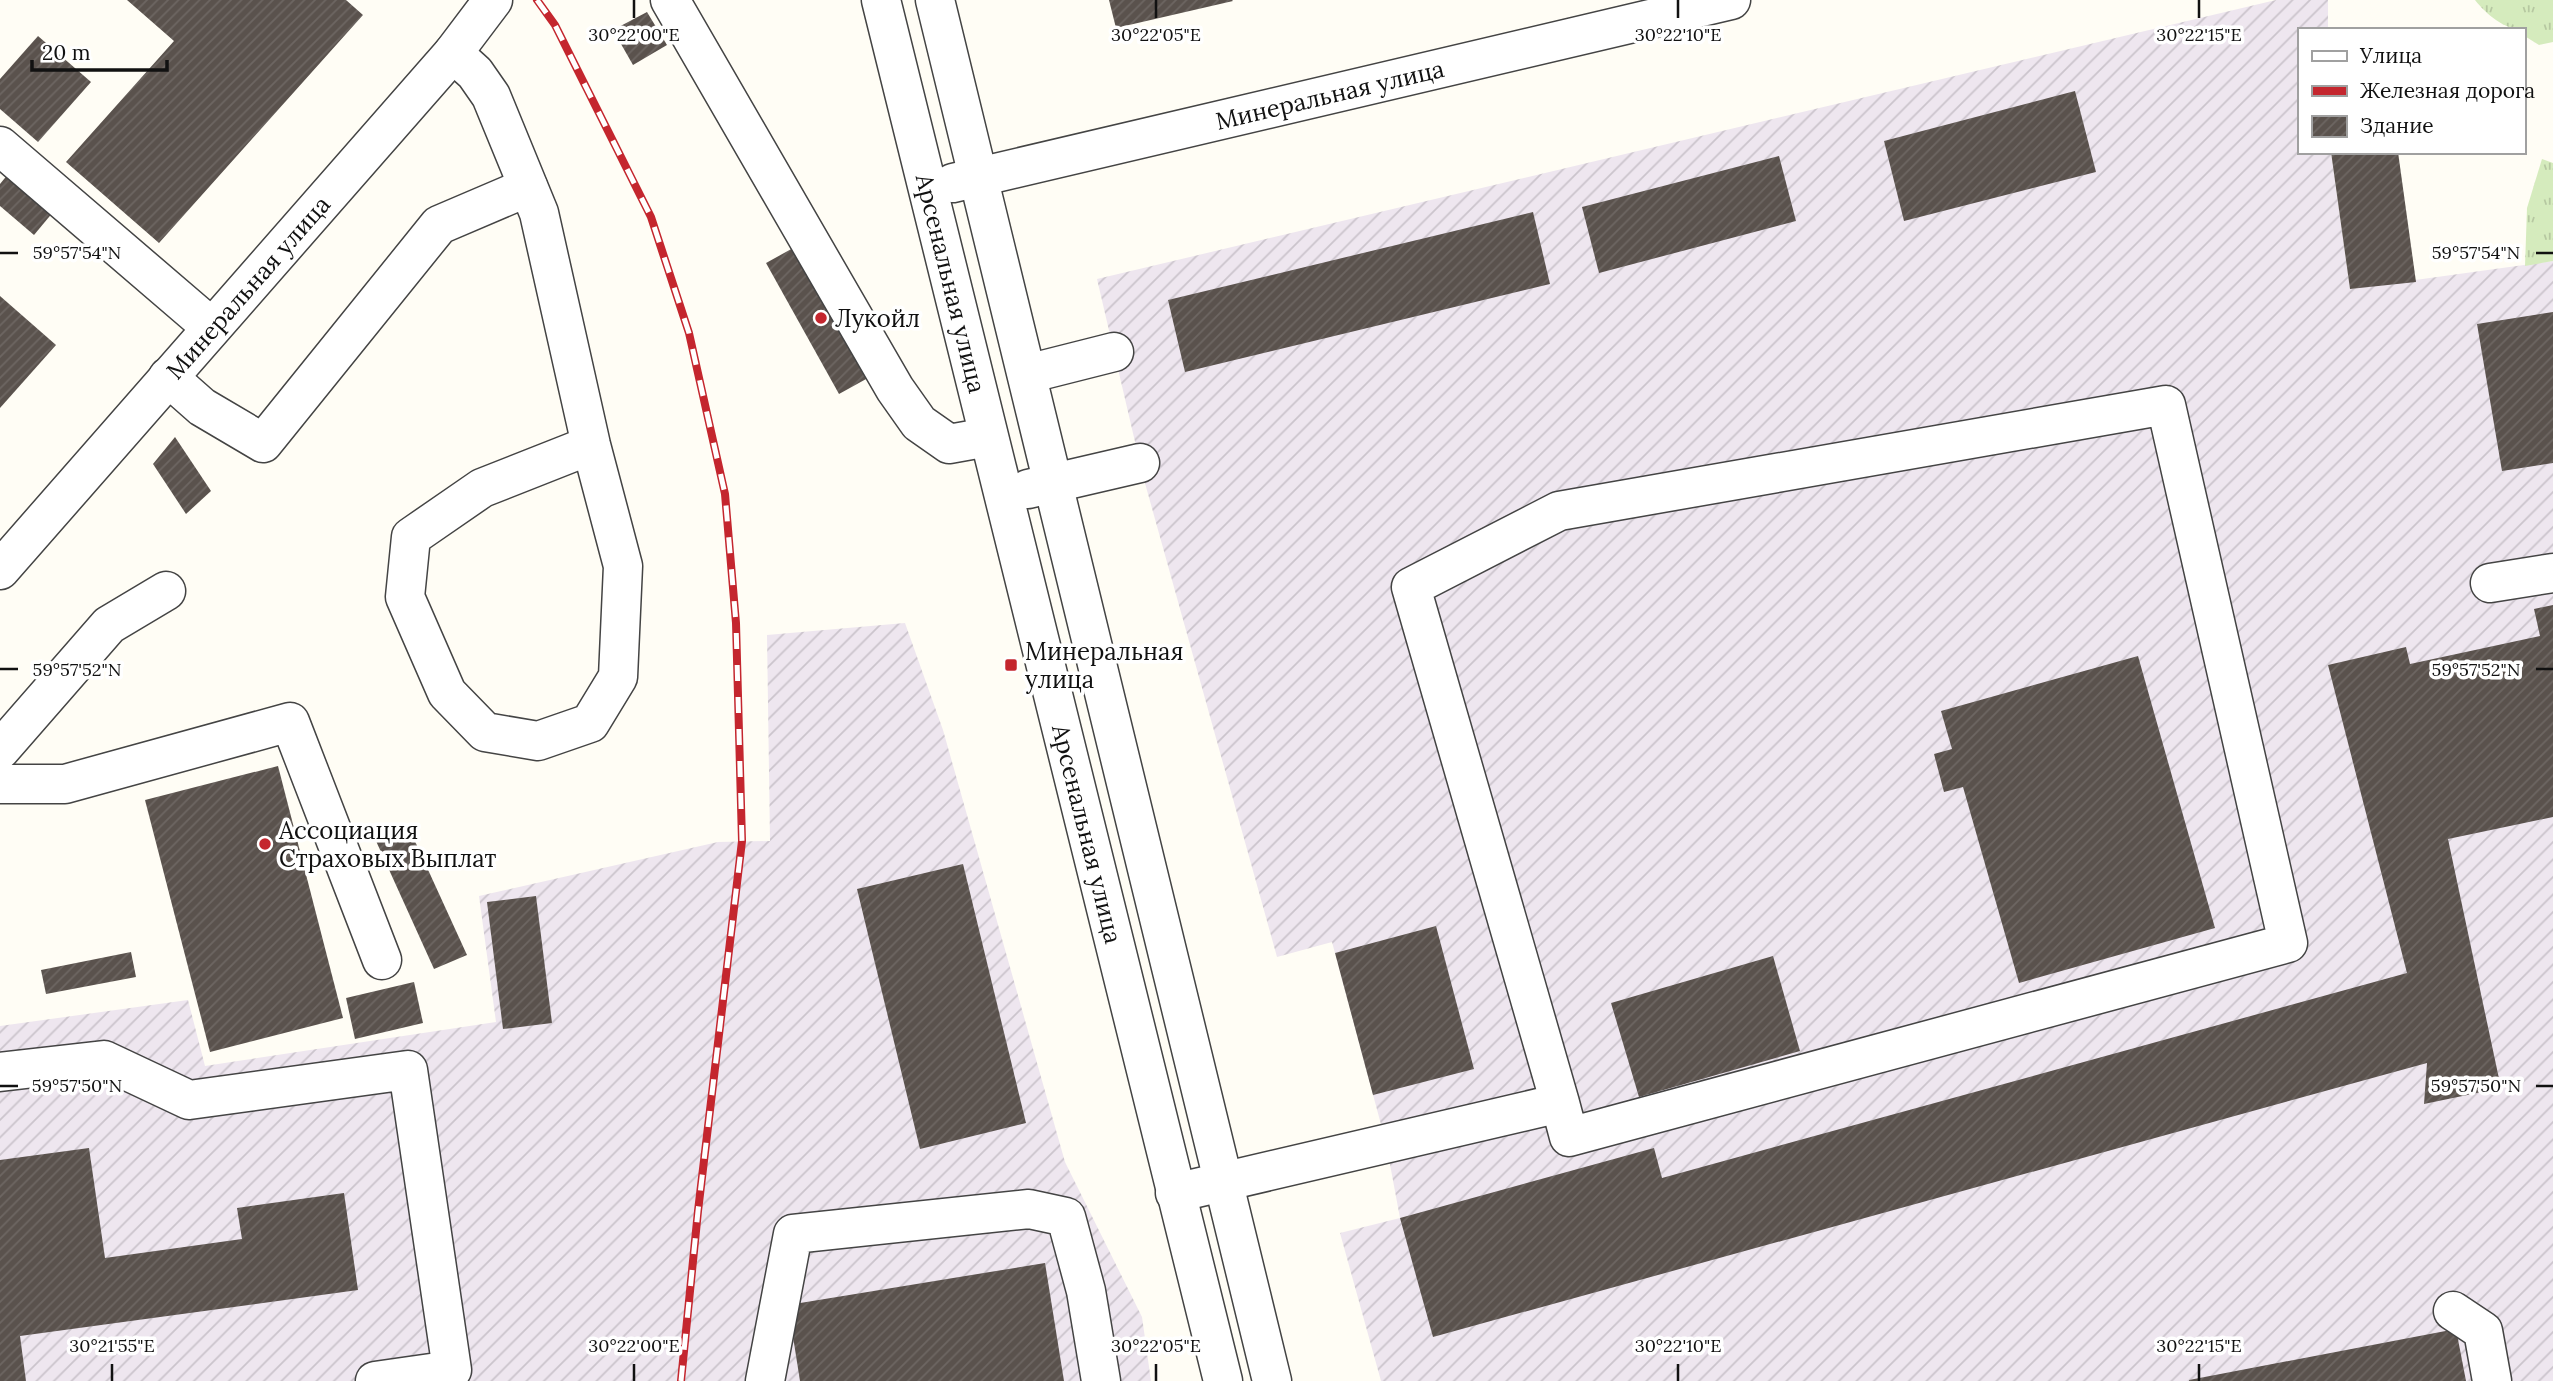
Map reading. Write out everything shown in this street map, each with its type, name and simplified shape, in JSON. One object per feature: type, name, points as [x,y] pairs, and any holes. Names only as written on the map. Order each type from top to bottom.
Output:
[{"type":"street","name":"Минеральная улица","points":[[0,570],[453,53],[493,0]]},
{"type":"street","points":[[670,0],[895,390],[919,423],[950,444],[988,437]]},
{"type":"street","name":"Арсенальная улица","points":[[881,0],[1223,1381]]},
{"type":"street","name":"Арсенальная улица","points":[[935,0],[1272,1381]]},
{"type":"street","name":"Минеральная улица","points":[[927,189],[1731,0]]},
{"type":"street","points":[[453,53],[475,73],[491,96],[539,213],[591,445],[623,566],[618,677],[590,723],[538,741],[485,732],[447,693],[405,597],[411,537],[482,488],[591,445]]},
{"type":"street","points":[[0,146],[211,327]]},
{"type":"street","points":[[167,377],[202,407],[263,443],[439,225],[528,187]]},
{"type":"street","points":[[1027,374],[1114,352]]},
{"type":"street","points":[[2166,405],[2288,943],[1569,1137],[1560,1103],[1411,587],[1559,511],[2166,405]]},
{"type":"street","points":[[1002,495],[1140,463]]},
{"type":"street","points":[[2490,583],[2553,573]]},
{"type":"street","points":[[0,750],[108,625],[166,591]]},
{"type":"street","points":[[0,784],[65,784],[290,722],[382,960]]},
{"type":"street","points":[[0,1072],[104,1059],[189,1100],[408,1070],[452,1370],[375,1381]]},
{"type":"street","points":[[1175,1193],[1560,1103]]},
{"type":"street","points":[[765,1381],[793,1234],[1029,1209],[1066,1217],[1086,1291],[1101,1381]]},
{"type":"street","points":[[2453,1311],[2483,1331],[2492,1381]]},
{"type":"shaded area","points":[[2276,0],[2328,0],[2328,28],[2298,28],[2298,154],[2331,154],[2350,289],[2553,261],[2553,1381],[1381,1381],[1340,1233],[1400,1218],[1386,1143],[1332,942],[1277,957],[1143,476],[1097,279]]},
{"type":"shaded area","points":[[905,623],[943,730],[1065,1162],[1142,1317],[1151,1381],[0,1381],[0,1026],[188,1000],[205,1066],[496,1022],[479,896],[718,842],[770,841],[767,635]]},
{"type":"green space","points":[[2475,0],[2553,0],[2553,42],[2539,45],[2525,36],[2525,28],[2509,27],[2485,11]]},
{"type":"green space","points":[[2542,159],[2553,163],[2553,261],[2525,266],[2527,208]]},
{"type":"building","points":[[127,0],[346,0],[363,15],[159,243],[66,162],[174,41]]},
{"type":"building","points":[[1109,0],[1232,0],[1233,1],[1116,28]]},
{"type":"building","points":[[647,12],[667,45],[633,65],[613,30]]},
{"type":"building","points":[[38,36],[91,82],[38,142],[0,109],[0,79]]},
{"type":"building","points":[[2075,91],[2096,172],[1904,221],[1884,141]]},
{"type":"building","points":[[2331,154],[2398,154],[2416,282],[2350,289]]},
{"type":"building","points":[[1779,156],[1796,221],[1599,273],[1582,207]]},
{"type":"building","points":[[9,173],[54,211],[34,235],[0,206],[0,184]]},
{"type":"building","points":[[1533,212],[1550,284],[1185,372],[1168,300]]},
{"type":"building","name":"Лукойл","points":[[804,242],[877,373],[839,394],[766,263]]},
{"type":"building","points":[[0,296],[56,345],[0,408]]},
{"type":"building","points":[[2553,312],[2553,463],[2502,471],[2477,324]]},
{"type":"building","points":[[175,437],[211,491],[186,514],[153,464]]},
{"type":"building","points":[[2553,605],[2553,817],[2448,839],[2501,1088],[2424,1104],[2427,1063],[1433,1337],[1400,1218],[1654,1148],[1662,1178],[2407,973],[2328,665],[2406,647],[2410,664],[2540,636],[2534,609]]},
{"type":"building","points":[[2138,656],[2215,928],[2019,983],[1963,787],[1944,792],[1934,754],[1952,749],[1941,711]]},
{"type":"building","points":[[278,766],[343,1018],[210,1052],[145,800]]},
{"type":"building","points":[[408,826],[467,955],[434,969],[376,841]]},
{"type":"building","points":[[963,864],[1026,1123],[920,1149],[857,889]]},
{"type":"building","points":[[536,896],[552,1023],[503,1029],[487,902]]},
{"type":"building","points":[[1436,926],[1474,1069],[1373,1095],[1335,953]]},
{"type":"building","points":[[131,952],[136,977],[46,994],[41,970]]},
{"type":"building","points":[[1773,956],[1800,1051],[1639,1097],[1611,1003]]},
{"type":"building","points":[[414,982],[423,1023],[355,1039],[346,998]]},
{"type":"building","points":[[89,1148],[105,1258],[242,1239],[237,1208],[344,1193],[358,1290],[20,1336],[26,1381],[0,1381],[0,1160]]},
{"type":"building","points":[[1045,1263],[1064,1381],[800,1381],[788,1305]]},
{"type":"building","points":[[2456,1329],[2466,1381],[2189,1381],[2189,1380]]},
{"type":"railway","points":[[537,0],[555,25],[651,217],[689,333],[725,494],[736,623],[742,841],[698,1211],[681,1381]]},
{"type":"place","name":"Лукойл","points":[[821,318]]},
{"type":"place","name":"Минеральная улица","points":[[1011,665]]},
{"type":"place","name":"Ассоциация Страховых Выплат","points":[[265,844]]}]
